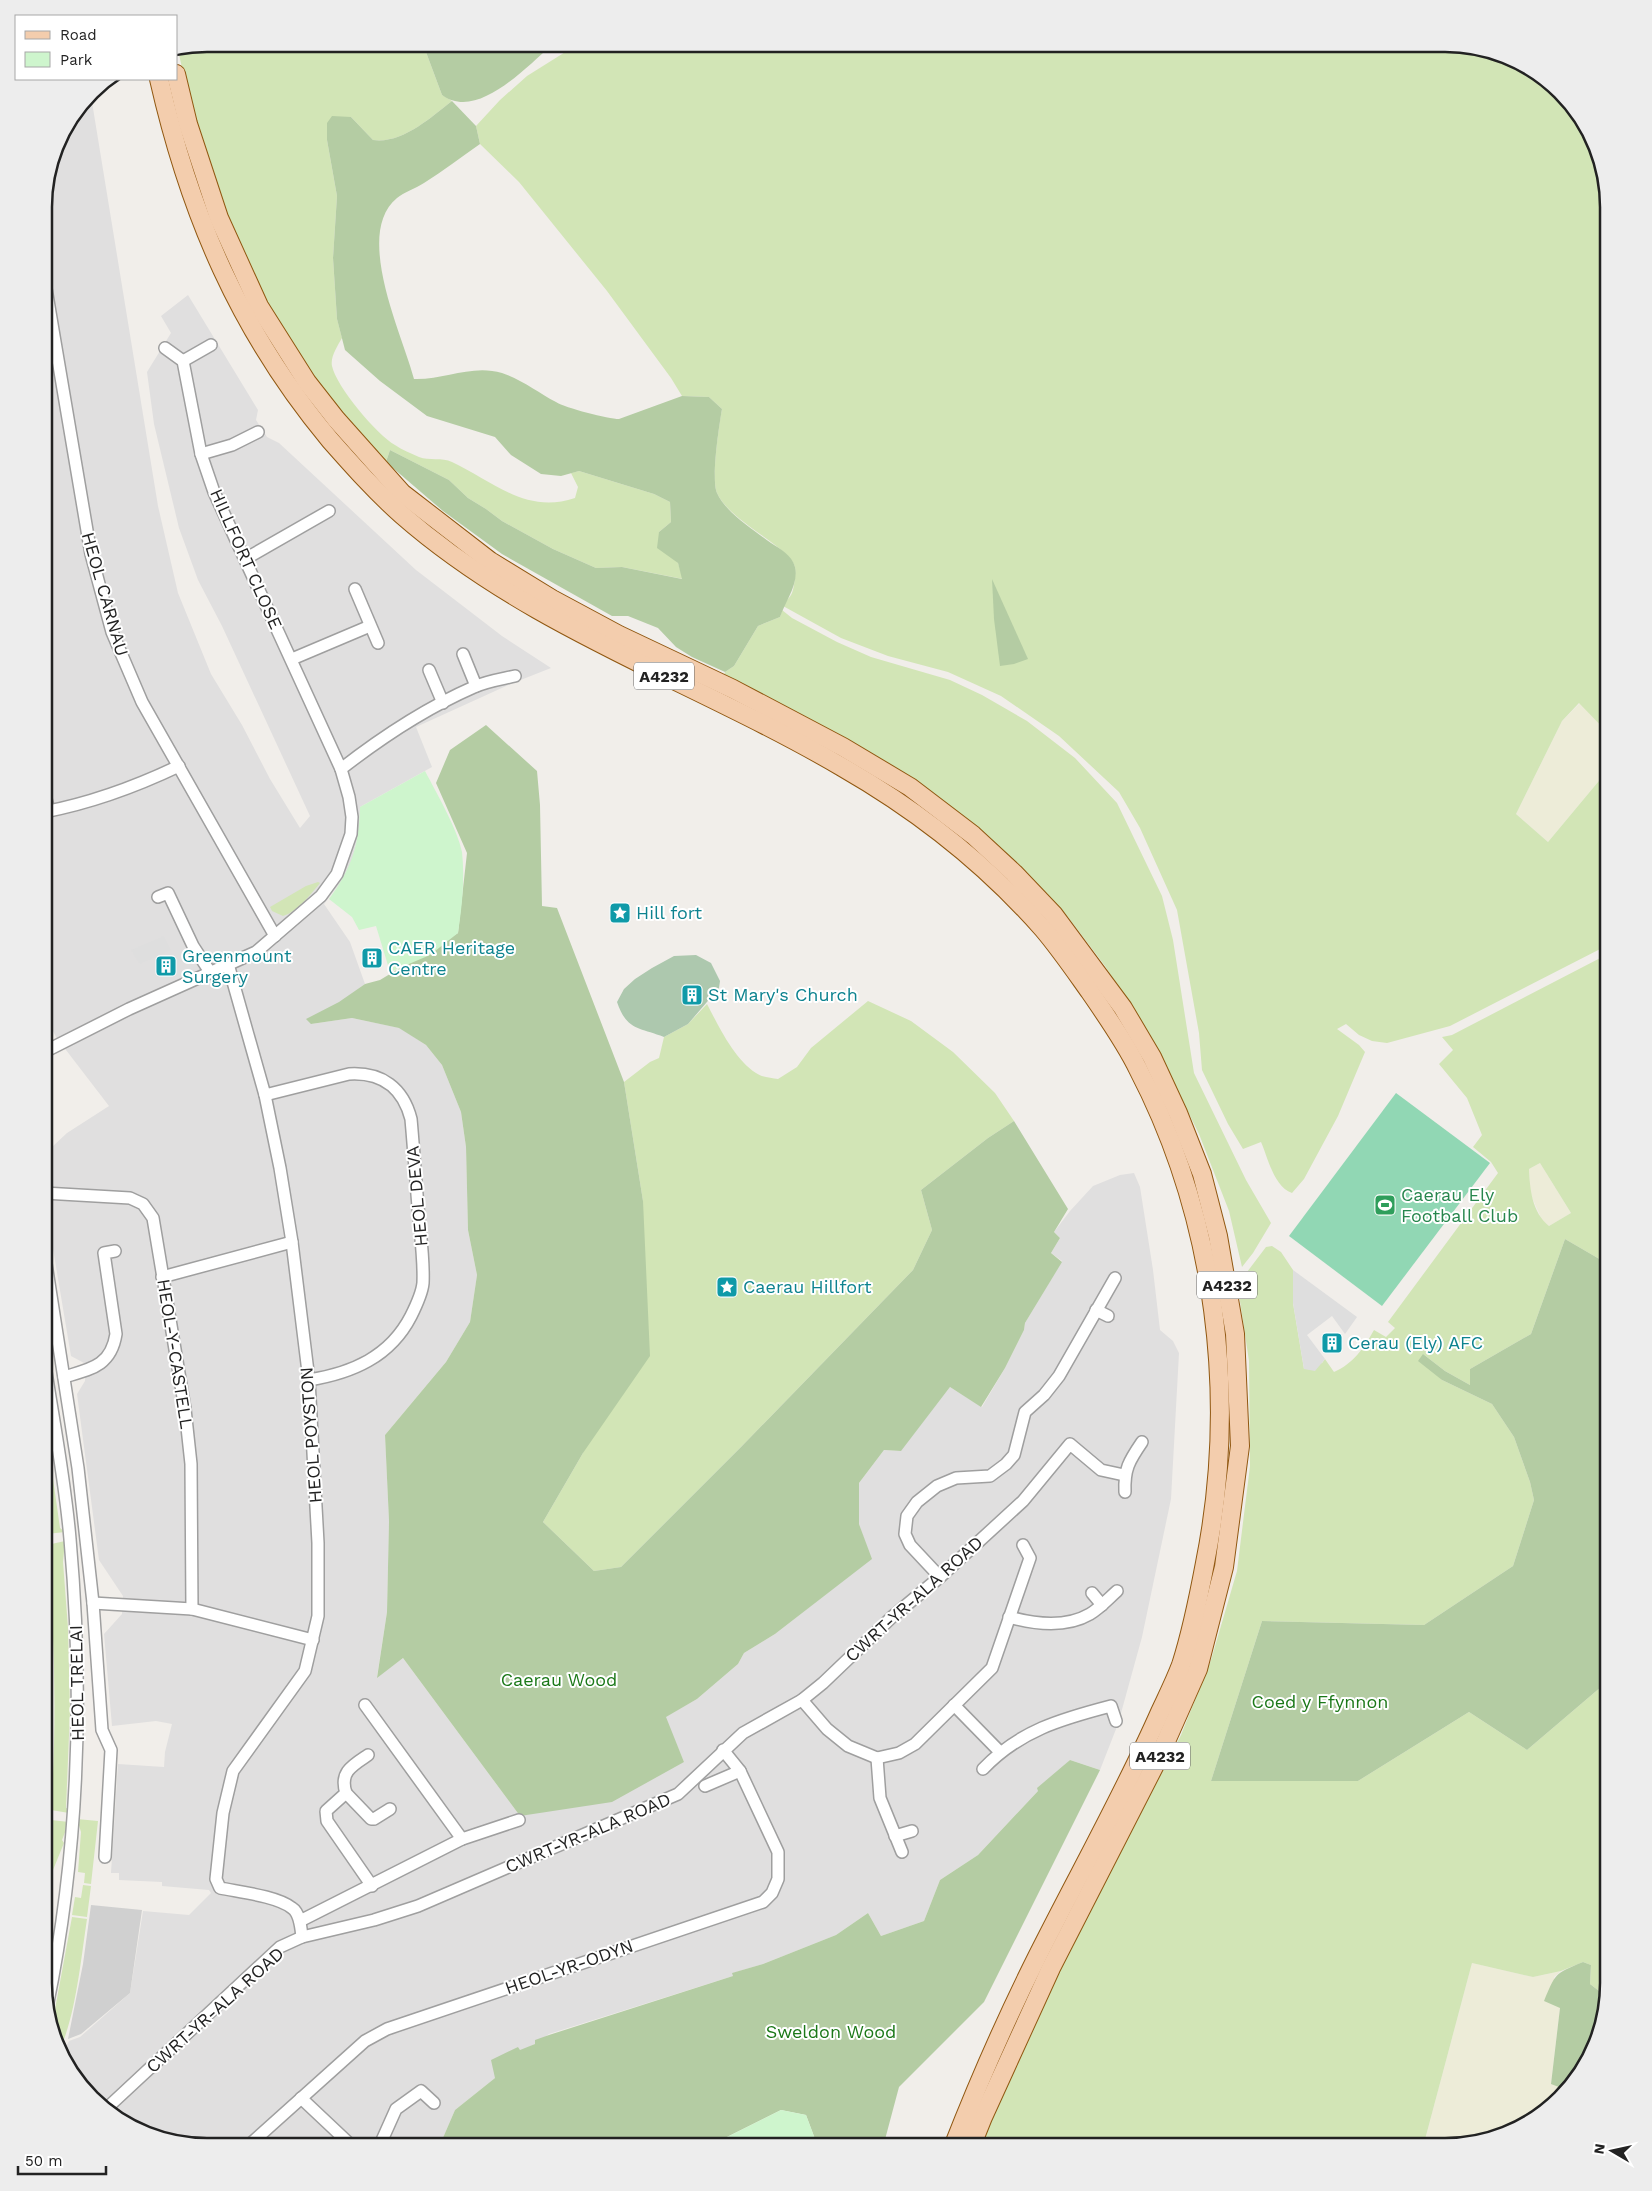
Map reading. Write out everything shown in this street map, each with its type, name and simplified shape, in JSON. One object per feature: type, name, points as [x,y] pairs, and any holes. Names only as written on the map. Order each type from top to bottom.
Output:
[{"type":"main road","name":"A4232","points":[[159,80],[170,128],[203,227],[242,313],[294,395],[361,476],[406,519],[485,579],[544,615],[603,646],[724,705],[836,763],[902,803],[963,850],[1044,930],[1078,974],[1137,1067],[1167,1133],[1186,1184],[1203,1246],[1217,1341],[1221,1446],[1206,1560],[1181,1663],[1143,1751],[1035,1961],[966,2112],[956,2138]]},
{"type":"main road","name":"A4232","points":[[177,80],[188,124],[218,218],[259,306],[307,382],[363,450],[402,493],[490,561],[560,604],[619,635],[733,689],[844,748],[910,787],[974,835],[1014,872],[1054,915],[1123,1008],[1152,1056],[1178,1113],[1202,1174],[1218,1236],[1235,1334],[1240,1446],[1224,1566],[1198,1669],[1160,1757],[1052,1968],[975,2138]]},
{"type":"street","name":"HEOL CARNAU","points":[[53,331],[91,554],[112,632],[142,702],[276,936]]},
{"type":"street","points":[[165,348],[183,362],[211,345]]},
{"type":"street","name":"HILLFORT CLOSE","points":[[53,1047],[129,1009],[256,952],[321,896],[337,874],[351,834],[352,817],[349,797],[341,770],[214,492],[201,454],[183,362]]},
{"type":"street","points":[[201,454],[235,438],[258,432]]},
{"type":"street","points":[[245,559],[329,511]]},
{"type":"street","points":[[355,590],[378,643]]},
{"type":"street","points":[[292,660],[370,626]]},
{"type":"street","points":[[463,654],[476,686]]},
{"type":"street","points":[[429,670],[443,703]]},
{"type":"street","points":[[341,770],[404,724],[476,686],[515,676]]},
{"type":"street","points":[[53,810],[102,798],[179,766]]},
{"type":"street","points":[[158,897],[168,893],[189,938],[210,972]]},
{"type":"street","name":"HEOL POYSTON","points":[[228,964],[265,1095],[280,1168],[292,1242],[309,1380],[318,1543],[318,1616],[305,1671],[233,1771],[223,1813],[216,1879],[220,1888],[279,1902],[293,1908],[300,1922]]},
{"type":"street","name":"HEOL DEVA","points":[[265,1095],[349,1074],[362,1073],[389,1083],[399,1092],[407,1104],[411,1119],[423,1285],[416,1307],[406,1326],[390,1345],[375,1358],[334,1376],[309,1380]]},
{"type":"street","name":"HEOL-Y-CASTELL","points":[[53,1194],[130,1198],[143,1204],[153,1218],[185,1409],[191,1464],[192,1609]]},
{"type":"street","points":[[162,1277],[292,1242]]},
{"type":"street","points":[[64,1377],[88,1370],[110,1356],[116,1334],[104,1253],[115,1251]]},
{"type":"street","points":[[940,1577],[910,1545],[904,1528],[908,1516],[918,1502],[937,1486],[956,1478],[990,1476],[1006,1464],[1014,1455],[1025,1412],[1044,1395],[1059,1376],[1115,1278]]},
{"type":"street","name":"HEOL TRELAI","points":[[53,1308],[79,1478],[94,1603],[102,1730],[111,1750],[105,1857]]},
{"type":"street","points":[[1096,1310],[1108,1316]]},
{"type":"street","name":"HEOL TRELAI","points":[[53,1421],[70,1537],[77,1630],[78,1690],[77,1772],[72,1835],[63,1915],[53,1972]]},
{"type":"street","points":[[1126,1492],[1124,1474],[1131,1458],[1142,1442]]},
{"type":"street","name":"CWRT-YR-ALA ROAD","points":[[111,2105],[280,1947],[302,1936],[374,1920],[418,1906],[659,1804],[678,1794],[743,1733],[802,1700],[823,1683],[892,1617],[940,1577],[1023,1501],[1070,1444],[1101,1470],[1124,1474]]},
{"type":"street","points":[[802,1700],[827,1730],[848,1746],[877,1758],[899,1753],[915,1744],[992,1668],[1030,1558],[1023,1545]]},
{"type":"street","points":[[1009,1617],[1040,1623],[1061,1623],[1090,1614],[1117,1591]]},
{"type":"street","points":[[1092,1593],[1102,1605]]},
{"type":"street","points":[[94,1603],[192,1609],[313,1640]]},
{"type":"street","points":[[365,1705],[381,1720],[462,1839]]},
{"type":"street","points":[[954,1705],[1000,1752]]},
{"type":"street","points":[[983,1769],[1000,1752],[1040,1729],[1068,1718],[1111,1706],[1116,1721]]},
{"type":"street","name":"HEOL-YR-ODYN","points":[[257,2138],[365,2040],[387,2029],[763,1902],[772,1893],[778,1879],[778,1852],[740,1771],[723,1750]]},
{"type":"street","points":[[368,1755],[348,1768],[344,1775],[343,1786],[346,1793],[371,1818],[374,1819],[390,1809]]},
{"type":"street","points":[[877,1758],[880,1798],[902,1852]]},
{"type":"street","points":[[705,1786],[740,1771]]},
{"type":"street","points":[[346,1793],[328,1807],[325,1816],[372,1886]]},
{"type":"street","points":[[302,1936],[300,1922],[462,1839],[519,1820]]},
{"type":"street","points":[[895,1836],[912,1831]]},
{"type":"street","points":[[383,2138],[396,2109],[421,2091],[434,2103]]},
{"type":"street","points":[[301,2098],[341,2138]]},
{"type":"shaded area","points":[[92,104],[158,506],[178,593],[211,674],[300,828],[310,816],[222,626],[198,580],[179,528],[154,424],[147,372],[171,333],[161,316],[188,295],[258,410],[256,420],[267,437],[279,443],[416,570],[502,636],[551,668],[416,727],[432,767],[360,807],[359,831],[351,865],[344,878],[324,904],[350,942],[365,984],[311,1024],[352,1018],[400,1028],[426,1045],[442,1065],[461,1112],[466,1147],[468,1230],[477,1275],[470,1322],[446,1362],[385,1435],[389,1521],[387,1612],[377,1677],[403,1658],[520,1816],[684,1762],[665,1717],[697,1699],[738,1664],[744,1653],[775,1634],[871,1559],[859,1524],[859,1483],[884,1450],[900,1451],[950,1387],[982,1407],[1005,1368],[1024,1330],[1025,1323],[1062,1261],[1051,1253],[1060,1238],[1054,1232],[1093,1186],[1120,1175],[1134,1173],[1140,1187],[1160,1330],[1173,1341],[1179,1353],[1171,1499],[1142,1637],[1118,1724],[1100,1770],[1070,1760],[978,1855],[940,1880],[924,1921],[881,1936],[868,1913],[836,1935],[763,1964],[733,1973],[733,1976],[549,2034],[535,2044],[520,2051],[518,2047],[495,2078],[455,2110],[443,2138],[187,2137],[148,2127],[113,2107],[84,2078],[66,2047],[69,2041],[80,2037],[130,1993],[143,1911],[189,1915],[211,1893],[209,1890],[162,1886],[162,1882],[119,1880],[119,1873],[111,1873],[118,1764],[164,1767],[165,1752],[172,1724],[156,1721],[112,1726],[104,1634],[122,1614],[123,1596],[99,1560],[77,1394],[85,1381],[86,1364],[71,1356],[53,1249],[53,1146],[67,1133],[109,1106],[53,1031],[53,197],[58,167],[64,148],[84,113]]},
{"type":"shaded area","points":[[164,936],[171,950],[140,964],[131,950]]},
{"type":"shaded area","points":[[1293,1270],[1357,1317],[1345,1334],[1332,1316],[1307,1335],[1325,1359],[1315,1371],[1304,1369],[1293,1303]]},
{"type":"shaded area","points":[[91,1905],[142,1910],[130,1993],[81,2034],[68,2039],[83,1964]]},
{"type":"green space","points":[[197,53],[426,53],[442,95],[452,101],[425,122],[394,138],[373,140],[351,117],[327,140],[337,196],[333,258],[337,319],[342,338],[332,359],[335,375],[358,409],[387,440],[419,457],[452,462],[510,494],[541,502],[557,502],[575,498],[578,487],[571,473],[579,471],[654,494],[670,502],[671,522],[659,532],[678,563],[683,579],[622,567],[596,568],[553,549],[502,521],[468,498],[449,480],[390,450],[386,462],[325,396],[278,325],[226,219],[189,99],[179,55]]},
{"type":"green space","points":[[426,53],[543,53],[514,78],[485,97],[470,101],[456,101],[442,95]]},
{"type":"green space","points":[[564,53],[1455,53],[1475,55],[1495,61],[1513,68],[1539,84],[1568,113],[1588,148],[1594,167],[1600,207],[1600,725],[1579,703],[1562,721],[1516,814],[1548,842],[1600,780],[1600,949],[1450,1026],[1387,1043],[1372,1041],[1359,1035],[1346,1024],[1337,1029],[1359,1045],[1365,1052],[1338,1116],[1304,1179],[1292,1193],[1286,1190],[1272,1171],[1261,1142],[1243,1149],[1228,1124],[1202,1070],[1199,1033],[1177,910],[1140,828],[1119,792],[1059,736],[1001,696],[948,672],[888,656],[841,638],[783,606],[793,591],[795,567],[791,559],[734,514],[717,493],[715,486],[715,464],[722,409],[709,397],[682,396],[671,378],[607,291],[519,182],[480,144],[476,126],[500,100],[527,76]]},
{"type":"green space","points":[[452,101],[476,126],[480,144],[421,185],[397,198],[385,214],[380,235],[380,260],[385,286],[414,379],[480,370],[502,373],[568,407],[614,419],[619,419],[682,396],[709,397],[722,409],[715,465],[717,493],[733,514],[788,556],[795,567],[796,573],[793,586],[780,617],[758,626],[734,666],[725,672],[692,657],[676,647],[658,628],[628,616],[612,616],[502,554],[443,511],[386,462],[390,450],[449,480],[468,498],[502,521],[553,549],[596,568],[622,567],[682,579],[678,563],[657,548],[659,532],[671,522],[670,502],[654,494],[579,471],[561,476],[541,474],[511,455],[495,437],[427,416],[380,381],[345,350],[337,319],[333,258],[337,196],[327,140],[327,123],[332,116],[351,117],[373,140],[384,140],[405,134],[425,122]]},
{"type":"green space","points":[[992,579],[1028,659],[1014,664],[1000,666],[994,619]]},
{"type":"green space","points":[[782,610],[792,618],[837,642],[871,657],[950,680],[982,695],[1027,721],[1075,758],[1117,803],[1162,896],[1173,940],[1194,1073],[1246,1180],[1271,1223],[1242,1267],[1229,1211],[1199,1134],[1158,1051],[1105,966],[1068,917],[1002,850],[916,781],[837,733],[723,678],[725,672],[734,666],[758,626],[780,617]]},
{"type":"green space","points":[[1580,703],[1600,724],[1600,780],[1548,842],[1516,814],[1562,721]]},
{"type":"green space","name":"Caerau Wood","points":[[486,725],[537,771],[540,805],[542,906],[557,908],[624,1082],[643,1201],[650,1356],[583,1453],[543,1522],[594,1571],[621,1567],[913,1270],[932,1230],[921,1190],[988,1138],[1014,1121],[1068,1209],[1054,1232],[1060,1238],[1051,1253],[1062,1262],[1025,1323],[1024,1330],[1005,1368],[981,1407],[950,1387],[901,1451],[884,1450],[859,1483],[859,1524],[872,1559],[775,1634],[744,1653],[738,1664],[697,1699],[666,1717],[684,1762],[612,1802],[520,1816],[403,1658],[377,1678],[387,1612],[389,1521],[385,1435],[446,1362],[470,1322],[477,1275],[468,1230],[466,1147],[461,1112],[442,1065],[426,1045],[399,1028],[352,1018],[311,1024],[306,1019],[339,1002],[365,984],[380,980],[458,933],[467,853],[436,783],[450,750]]},
{"type":"green space","points":[[425,771],[451,822],[462,852],[463,893],[458,933],[430,955],[390,972],[376,926],[359,930],[352,917],[329,899],[337,888],[353,856],[358,833],[360,807]]},
{"type":"green space","points":[[320,883],[293,911],[283,916],[272,911],[270,907],[306,886]]},
{"type":"green space","points":[[696,955],[711,963],[720,981],[719,988],[688,1024],[664,1037],[635,1027],[625,1018],[617,1002],[624,989],[635,979],[674,956]]},
{"type":"green space","points":[[1600,958],[1600,1259],[1565,1239],[1531,1334],[1470,1369],[1470,1385],[1445,1371],[1423,1354],[1442,1380],[1492,1404],[1514,1437],[1530,1482],[1534,1500],[1513,1566],[1424,1625],[1262,1621],[1211,1781],[1358,1781],[1469,1712],[1527,1750],[1600,1688],[1599,1991],[1590,1984],[1591,1965],[1583,1962],[1561,1971],[1533,1977],[1472,1963],[1425,2138],[983,2138],[1036,2017],[1181,1735],[1211,1660],[1237,1571],[1250,1466],[1249,1361],[1238,1288],[1244,1285],[1244,1276],[1266,1247],[1272,1246],[1281,1252],[1293,1270],[1293,1303],[1304,1369],[1322,1363],[1325,1359],[1334,1372],[1357,1355],[1374,1330],[1386,1337],[1395,1328],[1388,1322],[1498,1173],[1491,1162],[1473,1147],[1482,1135],[1467,1098],[1439,1064],[1453,1050],[1442,1037],[1452,1035]],"holes":[[[1540,1163],[1571,1213],[1549,1226],[1535,1207],[1530,1185],[1529,1169]]]},
{"type":"green space","points":[[868,1001],[911,1021],[953,1052],[995,1093],[1014,1121],[988,1138],[921,1190],[932,1230],[913,1270],[621,1567],[594,1571],[543,1522],[583,1453],[643,1201],[624,1082],[650,1062],[659,1058],[664,1037],[688,1024],[707,1004],[727,1041],[748,1067],[758,1074],[778,1079],[797,1067],[811,1048]]},
{"type":"green space","name":"Caerau Ely Football Club","points":[[1396,1093],[1490,1163],[1382,1306],[1289,1236]]},
{"type":"green space","points":[[1540,1163],[1571,1213],[1549,1226],[1542,1220],[1530,1193],[1529,1169]]},
{"type":"green space","name":"Coed y Ffynnon","points":[[1565,1239],[1600,1259],[1600,1688],[1527,1750],[1469,1712],[1358,1781],[1211,1781],[1262,1621],[1424,1625],[1513,1566],[1534,1500],[1530,1482],[1514,1437],[1492,1404],[1442,1380],[1418,1361],[1423,1354],[1445,1371],[1470,1385],[1470,1369],[1531,1334]]},
{"type":"green space","points":[[53,1479],[60,1528],[65,1532],[53,1533]]},
{"type":"green space","points":[[65,1541],[63,1562],[68,1628],[70,1711],[66,1808],[69,1809],[69,1813],[53,1810],[53,1544]]},
{"type":"green space","name":"Sweldon Wood","points":[[1070,1760],[1100,1770],[984,2002],[899,2087],[885,2138],[815,2138],[806,2115],[781,2110],[725,2138],[443,2138],[455,2110],[495,2078],[491,2060],[518,2047],[520,2050],[535,2044],[535,2040],[549,2035],[733,1976],[732,1973],[763,1964],[836,1935],[868,1913],[881,1936],[924,1921],[940,1880],[978,1855],[1038,1791],[1037,1788]]},
{"type":"green space","points":[[77,1819],[98,1821],[91,1884],[84,1883],[85,1873],[78,1872],[81,1832]]},
{"type":"green space","points":[[53,1820],[69,1822],[62,1840],[64,1843],[53,1870]]},
{"type":"green space","points":[[83,1885],[91,1886],[87,1917],[72,1915],[75,1897],[81,1898]]},
{"type":"green space","points":[[72,1917],[87,1919],[74,2003],[64,2041],[55,2011]]},
{"type":"green space","points":[[1583,1962],[1591,1965],[1590,1984],[1599,1991],[1594,2024],[1588,2043],[1579,2061],[1559,2087],[1551,2084],[1560,2008],[1544,2001],[1554,1980],[1566,1969]]},
{"type":"green space","points":[[1472,1963],[1533,1977],[1561,1971],[1554,1977],[1560,2008],[1551,2083],[1560,2087],[1539,2107],[1504,2127],[1465,2137],[1425,2138]]},
{"type":"green space","points":[[781,2110],[806,2115],[815,2138],[725,2138]]},
{"type":"place","name":"Hill fort","points":[[620,913]]},
{"type":"place","name":"CAER Heritage Centre","points":[[372,958]]},
{"type":"place","name":"Greenmount Surgery","points":[[166,966]]},
{"type":"place","name":"St Mary's Church","points":[[692,995]]},
{"type":"place","name":"Caerau Ely Football Club","points":[[1385,1205]]},
{"type":"place","name":"Caerau Hillfort","points":[[727,1287]]},
{"type":"place","name":"Cerau (Ely) AFC","points":[[1332,1343]]}]
